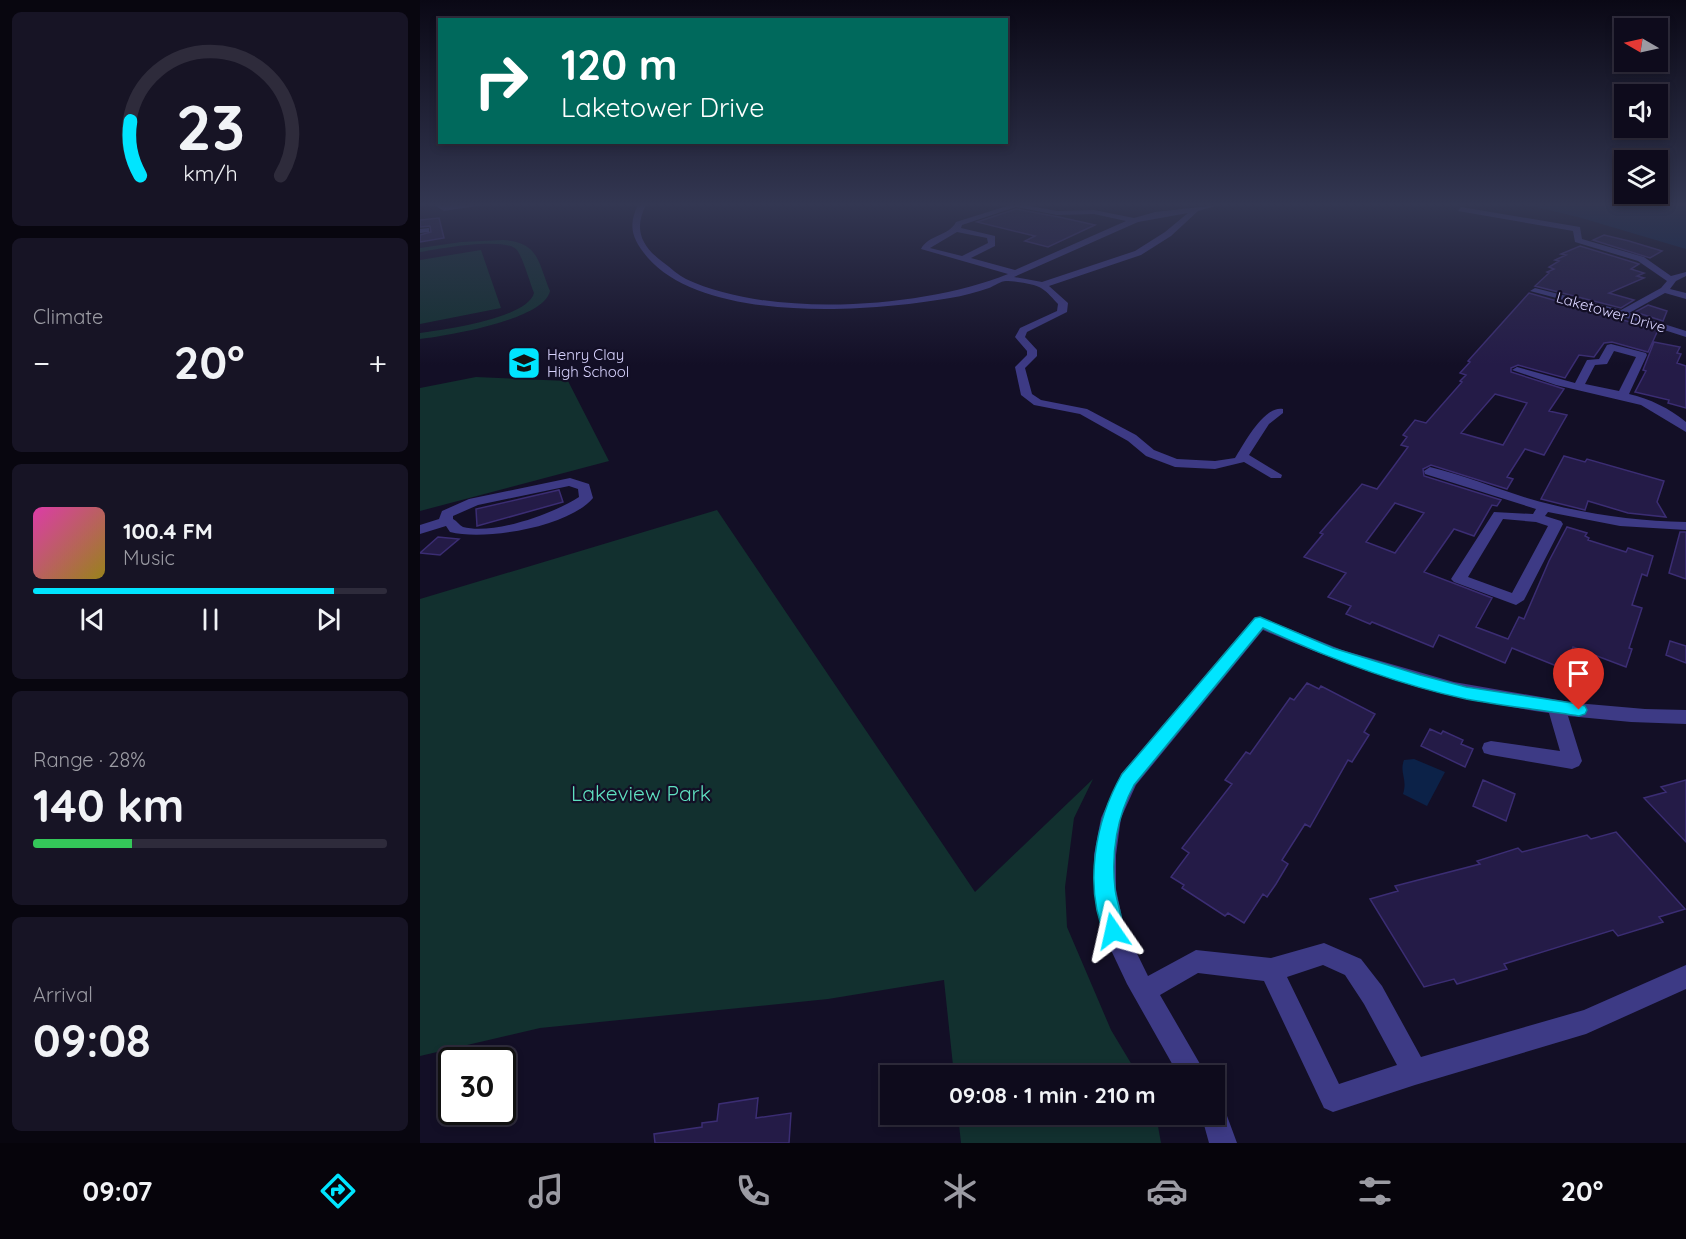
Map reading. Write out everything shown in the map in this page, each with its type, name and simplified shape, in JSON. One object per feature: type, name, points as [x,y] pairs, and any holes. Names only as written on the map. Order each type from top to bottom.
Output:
[{"type":"street","points":[[655,258],[665,270],[678,278],[707,290],[747,299],[810,306],[877,305],[956,294],[985,286],[1047,258]]},
{"type":"street","points":[[965,258],[1014,273]]},
{"type":"street","points":[[1003,278],[1043,285],[1122,258]]},
{"type":"street","points":[[1639,258],[1672,281]]},
{"type":"street","points":[[1622,313],[1664,290],[1684,273]]},
{"type":"street","points":[[1043,285],[1063,303],[1062,312],[1023,330],[1020,338],[1032,350],[1032,356],[1020,367],[1027,395],[1038,403],[1083,411],[1132,438],[1150,453],[1175,463],[1215,465],[1239,462],[1265,422],[1279,411]]},
{"type":"street","points":[[1664,290],[1686,296]]},
{"type":"street","name":"Laketower Drive","points":[[1535,291],[1622,313],[1686,334]]},
{"type":"street","points":[[1579,386],[1591,362],[1603,362],[1611,348],[1641,355],[1623,394]]},
{"type":"street","points":[[1517,370],[1579,386],[1623,394],[1648,402],[1686,428]]},
{"type":"street","points":[[1244,457],[1276,475]]},
{"type":"street","points":[[1430,471],[1540,513],[1556,524],[1516,600],[1459,579],[1499,515],[1540,513],[1640,525],[1686,526]]},
{"type":"street","points":[[420,530],[445,522],[451,523],[455,529],[475,534],[543,519],[580,503],[586,498],[584,487],[570,482],[558,483],[474,502],[447,514],[445,522]]},
{"type":"street","points":[[1188,1065],[1146,990],[1135,976],[1122,945],[1113,931],[1105,889],[1105,855],[1111,818],[1128,780],[1260,622],[1328,652],[1419,681],[1466,693],[1625,715],[1686,717]]},
{"type":"street","points":[[1491,748],[1572,762],[1556,707]]},
{"type":"street","points":[[1146,990],[1196,961],[1271,970],[1324,954],[1353,966],[1373,994],[1414,1072]]},
{"type":"street","points":[[1271,970],[1333,1099],[1414,1072],[1586,1022],[1686,977]]},
{"type":"street","points":[[1217,1125],[1223,1143]]},
{"type":"green space","points":[[484,258],[501,308],[420,324],[420,260]]},
{"type":"green space","points":[[521,258],[537,258],[550,291],[544,301],[531,310],[493,325],[420,339],[420,333],[501,316],[528,302],[534,293]]},
{"type":"green space","points":[[476,377],[568,381],[609,461],[420,511],[420,388]]},
{"type":"green space","name":"Lakeview Park","points":[[717,510],[975,892],[1093,779],[1074,818],[1065,887],[1067,927],[1111,1030],[1132,1065],[953,1065],[944,980],[828,999],[540,1028],[459,1047],[438,1047],[438,1052],[420,1056],[420,599]]},
{"type":"green space","points":[[959,1125],[1158,1125],[1161,1143],[961,1143]]},
{"type":"water","points":[[1414,759],[1445,772],[1427,806],[1403,794],[1404,760]]},
{"type":"building","points":[[1620,258],[1639,264],[1631,269],[1644,273],[1637,276],[1644,278],[1609,293],[1634,300],[1621,308],[1535,286],[1549,273],[1547,272],[1554,269],[1549,267],[1559,261],[1555,260]]},
{"type":"building","points":[[1529,293],[1658,330],[1648,352],[1612,342],[1604,343],[1594,357],[1579,355],[1565,378],[1518,365],[1511,368],[1511,372],[1564,389],[1549,411],[1567,415],[1544,455],[1525,449],[1507,477],[1513,479],[1507,489],[1431,465],[1423,469],[1424,476],[1501,500],[1497,506],[1492,505],[1474,536],[1454,529],[1424,572],[1492,598],[1476,627],[1508,639],[1519,617],[1524,619],[1549,561],[1567,527],[1587,533],[1585,536],[1589,538],[1588,540],[1626,552],[1628,548],[1653,556],[1647,576],[1642,574],[1632,605],[1642,608],[1629,648],[1632,649],[1626,667],[1573,647],[1564,669],[1512,648],[1505,663],[1439,635],[1433,647],[1346,614],[1351,606],[1328,597],[1346,573],[1304,557],[1323,534],[1320,533],[1362,484],[1377,489],[1408,447],[1401,445],[1407,437],[1403,435],[1415,420],[1426,423],[1462,382],[1460,381],[1466,375],[1460,373],[1470,362],[1468,361]],"holes":[[[1495,394],[1527,403],[1503,445],[1461,433]],[[1395,503],[1424,513],[1395,553],[1366,542]]]},
{"type":"building","points":[[1648,305],[1667,311],[1663,321],[1635,312]]},
{"type":"building","points":[[1654,342],[1680,347],[1677,353],[1681,354],[1677,363],[1686,366],[1686,408],[1668,403],[1669,400],[1635,392],[1646,371],[1643,370]]},
{"type":"building","points":[[1564,456],[1585,462],[1587,459],[1664,481],[1657,502],[1666,517],[1628,513],[1588,501],[1585,510],[1541,499]]},
{"type":"building","points":[[559,490],[563,502],[477,526],[476,509]]},
{"type":"building","points":[[1680,532],[1686,532],[1686,579],[1669,573]]},
{"type":"building","points":[[438,537],[459,539],[440,555],[420,553]]},
{"type":"building","points":[[1670,641],[1686,646],[1686,663],[1666,655]]},
{"type":"building","points":[[1307,683],[1319,689],[1321,686],[1375,714],[1364,732],[1369,735],[1352,762],[1348,760],[1310,827],[1305,824],[1282,860],[1288,864],[1276,884],[1267,897],[1263,894],[1244,923],[1228,913],[1225,916],[1182,888],[1184,885],[1171,877],[1189,853],[1182,848],[1232,784],[1225,780],[1246,752],[1250,754],[1290,698],[1294,700]]},
{"type":"building","points":[[1430,729],[1441,734],[1443,731],[1463,740],[1461,744],[1473,749],[1465,767],[1421,746]]},
{"type":"building","points":[[1483,780],[1515,794],[1506,821],[1473,806]]},
{"type":"building","points":[[1686,780],[1686,842],[1644,798],[1666,792],[1661,787]]},
{"type":"building","points":[[1616,832],[1685,909],[1659,917],[1663,922],[1618,936],[1613,930],[1504,964],[1507,969],[1457,984],[1454,979],[1424,987],[1370,899],[1398,891],[1395,886],[1480,864],[1477,861],[1518,848],[1522,852],[1587,835],[1591,839]]},
{"type":"building","points":[[758,1098],[756,1118],[791,1113],[789,1143],[655,1143],[654,1134],[702,1127],[702,1123],[717,1121],[719,1104]]},
{"type":"place","name":"Henry Clay High School","points":[[524,363]]},
{"type":"route","points":[[1113,931],[1105,889],[1105,855],[1111,818],[1118,798],[1128,780],[1260,622],[1328,652],[1419,681],[1466,693],[1579,710]]}]
